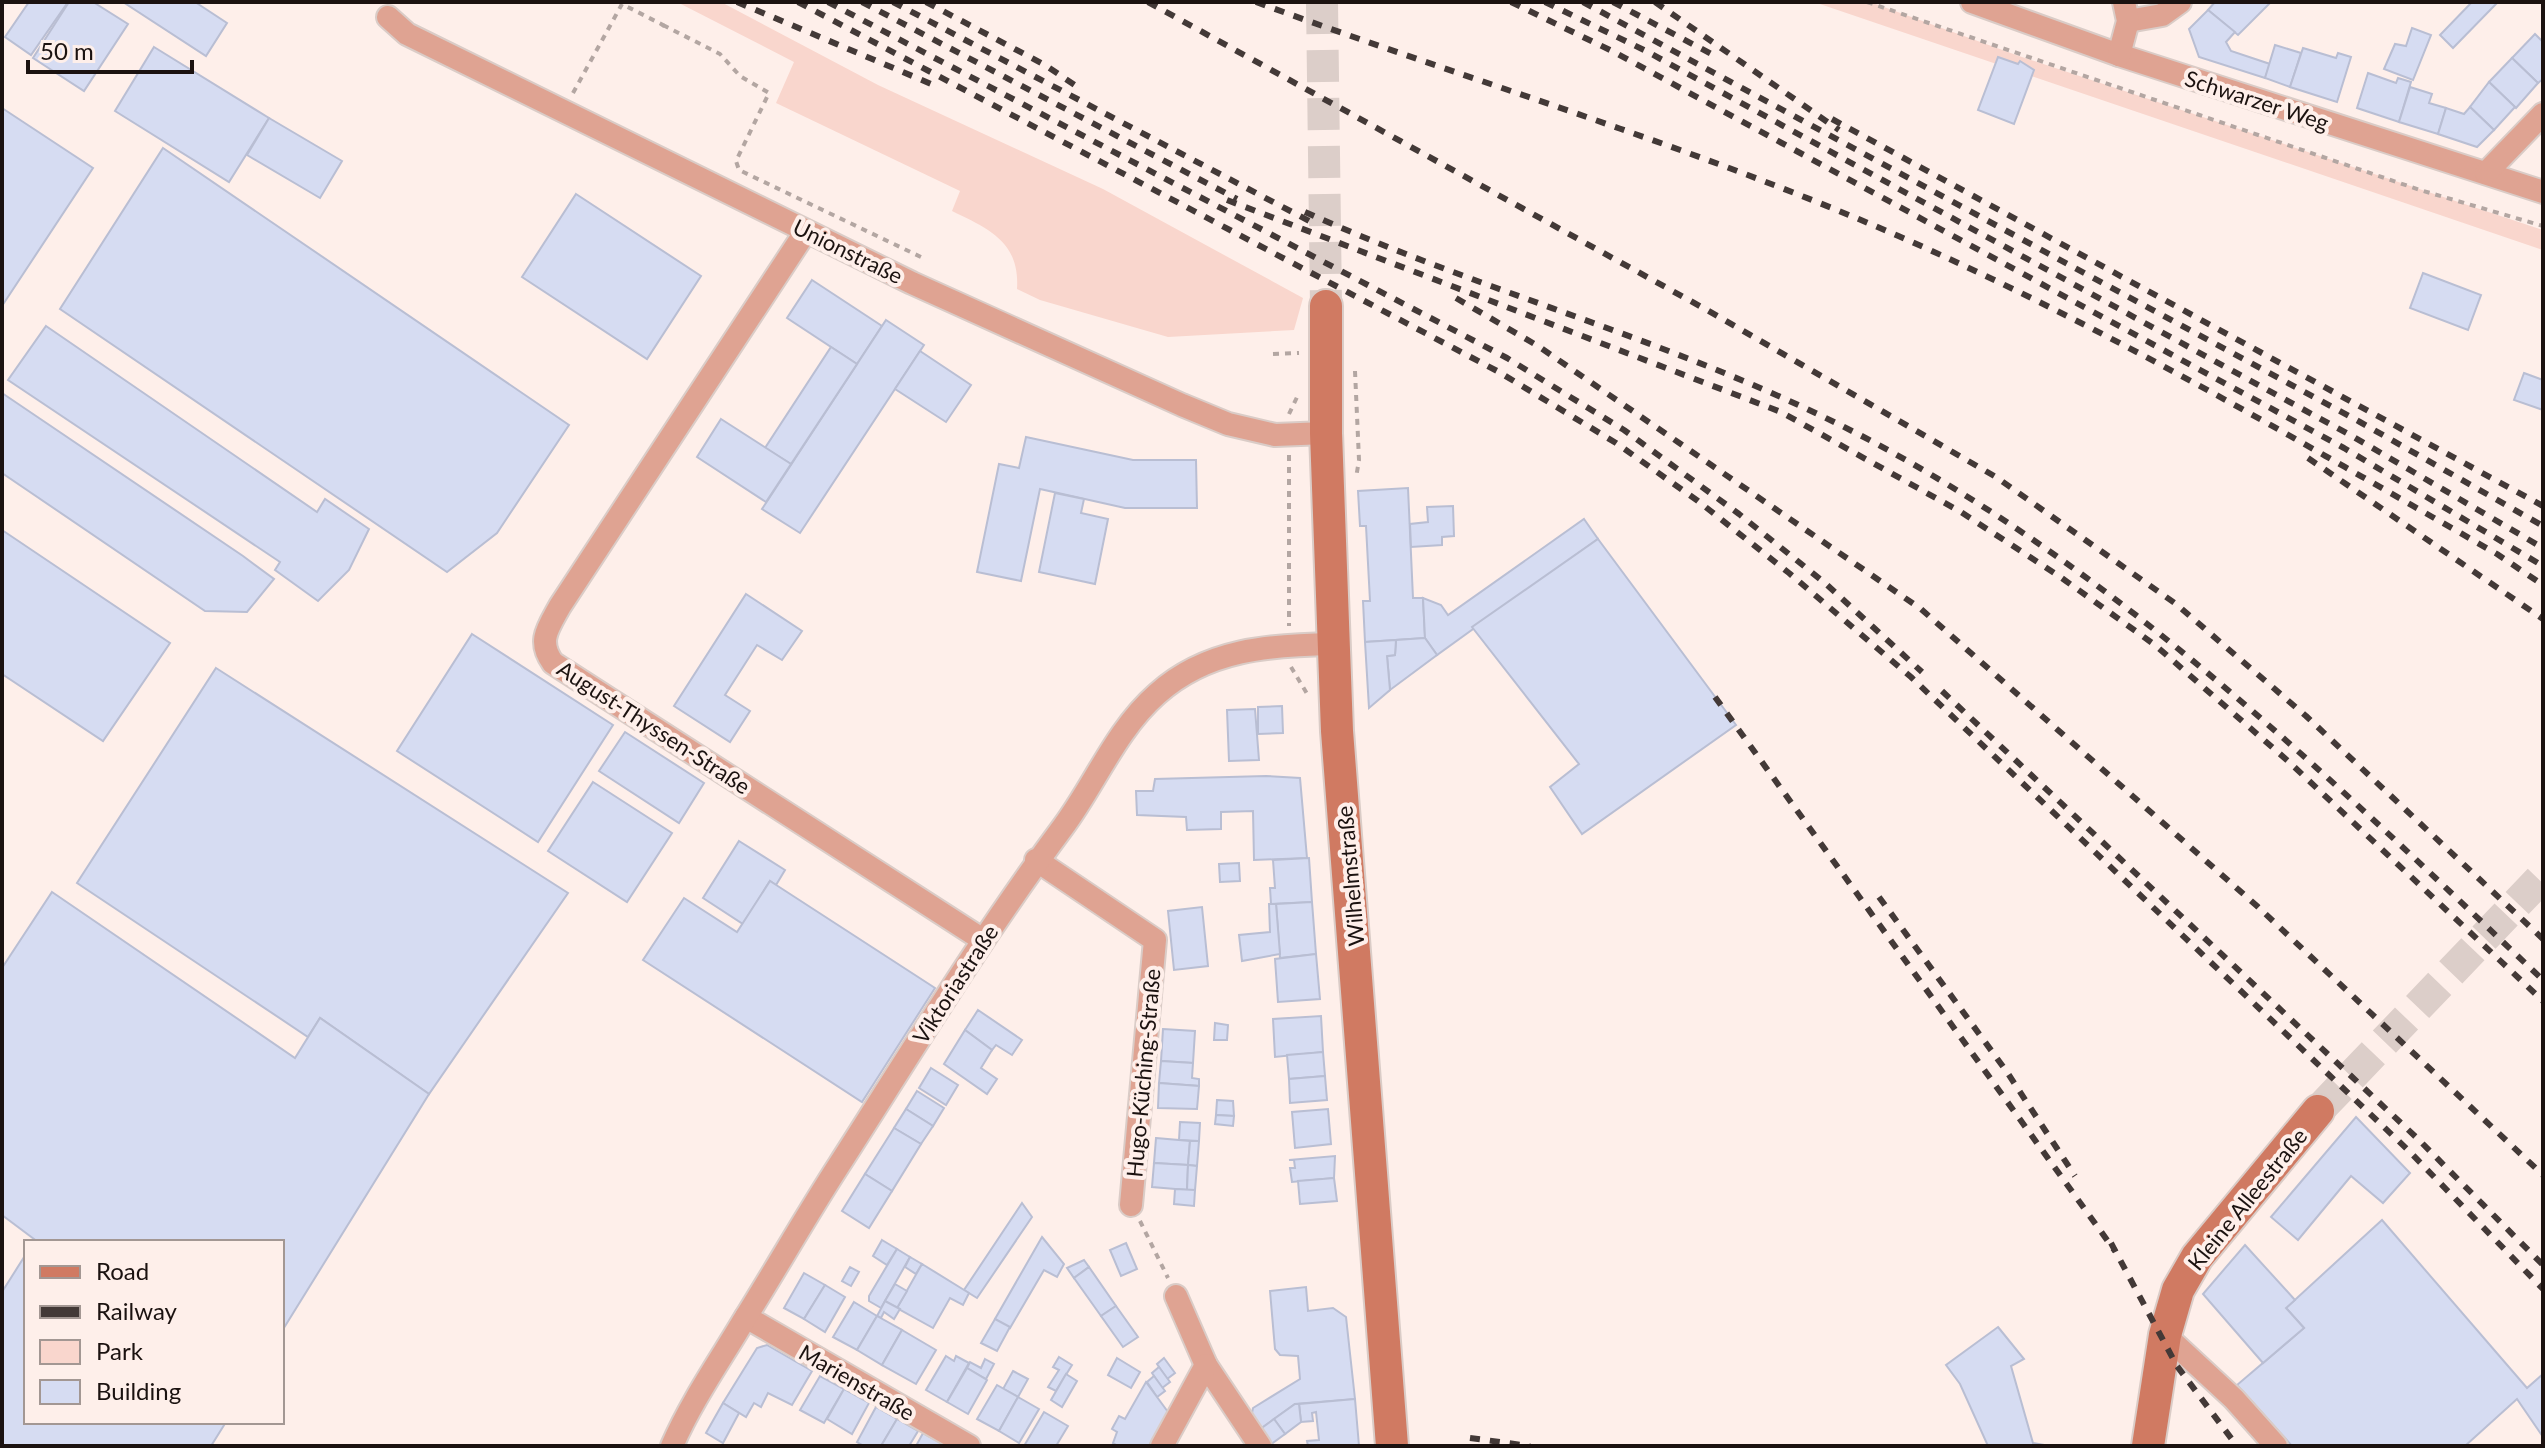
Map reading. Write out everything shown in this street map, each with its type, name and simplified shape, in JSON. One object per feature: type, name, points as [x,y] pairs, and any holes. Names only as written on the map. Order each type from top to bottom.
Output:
[{"type":"main road","name":"Wilhelmstraße","points":[[1326,306],[1326,433],[1333,644],[1392,1446]]},
{"type":"main road","name":"Kleine Alleestraße","points":[[2148,1446],[2165,1335],[2178,1290],[2197,1257],[2318,1111]]},
{"type":"street","name":"Schwarzer Weg","points":[[1972,2],[2119,55],[2543,192]]},
{"type":"street","points":[[2119,55],[2126,12],[2162,15],[2180,2]]},
{"type":"street","name":"Unionstraße","points":[[388,17],[407,34],[912,283],[1228,424],[1275,435],[1326,433]]},
{"type":"street","points":[[2486,173],[2543,114]]},
{"type":"street","name":"August-Thyssen-Straße","points":[[806,231],[560,606],[544,635],[543,650],[553,663],[983,940]]},
{"type":"street","name":"Viktoriastraße","points":[[672,1446],[685,1416],[787,1246],[983,940],[1036,860],[1064,826],[1124,732],[1157,694],[1187,672],[1224,655],[1278,645],[1333,644]]},
{"type":"street","name":"Hugo-Küching-Straße","points":[[1036,860],[1155,940],[1131,1205]]},
{"type":"street","points":[[1176,1296],[1206,1365],[1260,1446]]},
{"type":"street","name":"Marienstraße","points":[[746,1317],[969,1446]]},
{"type":"street","points":[[2165,1335],[2215,1380],[2276,1446]]},
{"type":"street","points":[[1162,1446],[1206,1365]]},
{"type":"path","points":[[1867,2],[2420,190],[2543,226]]},
{"type":"path","points":[[564,109],[620,3],[720,54],[738,79],[769,93],[736,161],[739,170],[921,257]]},
{"type":"path","points":[[659,31],[663,25]]},
{"type":"path","points":[[1131,1205],[1176,1296]]},
{"type":"green space","points":[[677,2],[721,2],[878,85],[1103,189],[1303,298],[1294,330],[1168,337],[1040,300],[1017,289],[1017,273],[1008,248],[990,231],[952,211],[960,191],[776,103],[794,62]]},
{"type":"green space","points":[[1814,2],[1870,2],[2019,56],[2543,230],[2543,250]]},
{"type":"building","points":[[29,2],[68,2],[31,55],[5,37]]},
{"type":"building","points":[[69,2],[93,2],[128,24],[84,91],[33,58]]},
{"type":"building","points":[[123,2],[195,2],[227,23],[206,56]]},
{"type":"building","points":[[2215,2],[2271,2],[2238,35],[2208,10]]},
{"type":"building","points":[[2472,2],[2498,2],[2453,48],[2440,35]]},
{"type":"building","points":[[2208,10],[2235,32],[2226,42],[2231,51],[2270,64],[2265,78],[2199,57],[2189,29]]},
{"type":"building","points":[[2412,28],[2431,35],[2413,80],[2384,69],[2395,44],[2406,46]]},
{"type":"building","points":[[2535,34],[2543,42],[2543,79],[2538,83],[2512,58]]},
{"type":"building","points":[[2275,45],[2301,53],[2290,87],[2265,78]]},
{"type":"building","points":[[154,47],[269,118],[229,182],[115,111]]},
{"type":"building","points":[[2303,48],[2336,58],[2338,53],[2351,57],[2337,102],[2290,87]]},
{"type":"building","points":[[1998,57],[2018,64],[2020,61],[2034,70],[2014,124],[1978,110]]},
{"type":"building","points":[[2512,58],[2538,83],[2516,108],[2489,82]]},
{"type":"building","points":[[2368,73],[2396,83],[2398,78],[2411,82],[2399,122],[2357,108]]},
{"type":"building","points":[[2489,82],[2515,107],[2494,130],[2470,107]]},
{"type":"building","points":[[2410,87],[2432,94],[2429,103],[2446,108],[2438,134],[2399,122]]},
{"type":"building","points":[[2470,107],[2494,130],[2477,147],[2438,134],[2446,108],[2464,114]]},
{"type":"building","points":[[2,108],[93,168],[2,306]]},
{"type":"building","points":[[269,118],[342,161],[320,198],[247,155]]},
{"type":"building","points":[[163,148],[569,425],[497,533],[447,572],[60,309]]},
{"type":"building","points":[[576,194],[701,276],[647,359],[522,277]]},
{"type":"building","points":[[2423,273],[2481,295],[2468,330],[2410,308]]},
{"type":"building","points":[[812,280],[882,326],[857,364],[787,318]]},
{"type":"building","points":[[886,320],[924,345],[800,533],[762,509]]},
{"type":"building","points":[[46,326],[317,512],[325,499],[369,529],[349,570],[318,601],[275,570],[280,562],[8,380]]},
{"type":"building","points":[[831,347],[857,364],[791,464],[765,448]]},
{"type":"building","points":[[920,351],[971,385],[946,422],[895,389]]},
{"type":"building","points":[[2524,373],[2543,380],[2543,410],[2514,400]]},
{"type":"building","points":[[2,393],[274,579],[247,612],[205,611],[2,473]]},
{"type":"building","points":[[721,419],[791,464],[766,502],[697,457]]},
{"type":"building","points":[[1026,437],[1133,460],[1196,460],[1197,508],[1125,508],[1040,489],[1021,581],[977,572],[999,464],[1019,468]]},
{"type":"building","points":[[1408,488],[1413,598],[1423,598],[1425,638],[1365,642],[1363,601],[1370,601],[1366,526],[1360,526],[1358,491]]},
{"type":"building","points":[[1055,493],[1084,499],[1081,513],[1108,519],[1095,584],[1039,572]]},
{"type":"building","points":[[1453,506],[1454,536],[1442,537],[1442,545],[1411,547],[1410,524],[1428,522],[1427,507]]},
{"type":"building","points":[[1584,519],[1598,539],[1437,655],[1425,638],[1423,598],[1441,605],[1448,615]]},
{"type":"building","points":[[2,530],[170,643],[103,741],[2,674]]},
{"type":"building","points":[[1598,539],[1736,725],[1582,834],[1550,787],[1579,764],[1472,627]]},
{"type":"building","points":[[746,594],[802,631],[782,660],[757,645],[725,695],[750,711],[730,742],[674,706]]},
{"type":"building","points":[[472,634],[613,725],[538,842],[397,751]]},
{"type":"building","points":[[1425,638],[1437,655],[1390,690],[1387,656],[1395,655],[1396,640]]},
{"type":"building","points":[[1396,640],[1395,655],[1387,656],[1390,690],[1369,708],[1365,642]]},
{"type":"building","points":[[216,668],[568,893],[429,1094],[320,1018],[308,1037],[77,883]]},
{"type":"building","points":[[1282,706],[1283,733],[1258,734],[1258,707]]},
{"type":"building","points":[[1255,709],[1259,760],[1229,761],[1227,710]]},
{"type":"building","points":[[625,732],[704,783],[679,823],[599,771]]},
{"type":"building","points":[[1300,778],[1307,858],[1254,860],[1253,811],[1221,812],[1221,829],[1187,830],[1186,817],[1137,815],[1136,791],[1153,791],[1155,779]]},
{"type":"building","points":[[593,782],[672,833],[627,902],[548,851]]},
{"type":"building","points":[[739,841],[785,870],[776,885],[770,881],[743,924],[703,898]]},
{"type":"building","points":[[1309,858],[1312,902],[1271,904],[1270,888],[1275,888],[1273,860]]},
{"type":"building","points":[[1239,863],[1240,881],[1220,882],[1219,864]]},
{"type":"building","points":[[770,881],[935,988],[862,1102],[643,960],[684,898],[737,932]]},
{"type":"building","points":[[52,892],[295,1058],[320,1018],[429,1094],[284,1328],[284,1240],[35,1240],[2,1215],[2,968]]},
{"type":"building","points":[[1312,902],[1316,954],[1280,958],[1276,904]]},
{"type":"building","points":[[1269,904],[1276,904],[1280,954],[1242,961],[1239,935],[1270,932]]},
{"type":"building","points":[[1202,907],[1208,966],[1174,970],[1168,911]]},
{"type":"building","points":[[1316,954],[1320,999],[1278,1002],[1275,959]]},
{"type":"building","points":[[978,1010],[1022,1040],[1012,1055],[996,1045],[992,1050],[965,1030]]},
{"type":"building","points":[[1321,1016],[1323,1052],[1275,1057],[1273,1019]]},
{"type":"building","points":[[1215,1023],[1228,1025],[1227,1040],[1214,1040]]},
{"type":"building","points":[[1163,1029],[1195,1031],[1193,1063],[1161,1061]]},
{"type":"building","points":[[965,1030],[992,1050],[981,1068],[997,1079],[987,1094],[944,1064]]},
{"type":"building","points":[[1323,1052],[1325,1076],[1289,1079],[1287,1055]]},
{"type":"building","points":[[1161,1061],[1193,1063],[1192,1078],[1199,1079],[1199,1086],[1159,1083]]},
{"type":"building","points":[[931,1068],[958,1085],[946,1105],[919,1088]]},
{"type":"building","points":[[1325,1076],[1327,1100],[1290,1103],[1289,1079]]},
{"type":"building","points":[[1159,1083],[1199,1086],[1197,1109],[1158,1108]]},
{"type":"building","points":[[917,1091],[944,1108],[933,1126],[906,1109]]},
{"type":"building","points":[[1217,1100],[1233,1101],[1234,1116],[1216,1115]]},
{"type":"building","points":[[906,1109],[933,1126],[921,1144],[894,1128]]},
{"type":"building","points":[[1328,1109],[1331,1144],[1295,1148],[1292,1112]]},
{"type":"building","points":[[1216,1115],[1234,1116],[1233,1126],[1215,1124]]},
{"type":"building","points":[[2356,1117],[2410,1173],[2383,1203],[2351,1176],[2298,1240],[2271,1217]]},
{"type":"building","points":[[1180,1122],[1200,1123],[1199,1141],[1179,1140]]},
{"type":"building","points":[[894,1128],[921,1144],[892,1191],[865,1174]]},
{"type":"building","points":[[1156,1138],[1190,1141],[1188,1165],[1154,1163]]},
{"type":"building","points":[[1190,1141],[1199,1141],[1197,1166],[1188,1165]]},
{"type":"building","points":[[1335,1156],[1334,1178],[1292,1182],[1290,1168],[1295,1168],[1294,1160],[1289,1160]]},
{"type":"building","points":[[1154,1163],[1188,1165],[1187,1190],[1152,1187]]},
{"type":"building","points":[[1188,1165],[1197,1166],[1195,1190],[1187,1190]]},
{"type":"building","points":[[865,1174],[892,1191],[869,1228],[842,1211]]},
{"type":"building","points":[[1334,1178],[1337,1201],[1300,1204],[1298,1181]]},
{"type":"building","points":[[1175,1189],[1195,1190],[1194,1206],[1174,1204]]},
{"type":"building","points":[[1022,1203],[1032,1217],[977,1298],[964,1290]]},
{"type":"building","points":[[2382,1220],[2527,1388],[2543,1374],[2543,1437],[2517,1399],[2465,1446],[2292,1446],[2237,1385],[2304,1328],[2286,1308]]},
{"type":"building","points":[[1042,1237],[1064,1264],[1057,1277],[1044,1270],[1010,1328],[995,1319]]},
{"type":"building","points":[[882,1240],[897,1249],[887,1265],[873,1256]]},
{"type":"building","points":[[1126,1243],[1137,1269],[1121,1276],[1110,1250]]},
{"type":"building","points":[[2245,1245],[2295,1300],[2286,1308],[2304,1328],[2263,1363],[2203,1294]]},
{"type":"building","points":[[897,1249],[910,1257],[881,1308],[869,1301],[869,1296]]},
{"type":"building","points":[[24,1257],[24,1424],[225,1424],[211,1446],[2,1446],[2,1292]]},
{"type":"building","points":[[910,1257],[922,1264],[916,1274],[905,1267]]},
{"type":"building","points":[[1084,1260],[1089,1267],[1074,1278],[1067,1268]]},
{"type":"building","points":[[922,1264],[969,1293],[963,1305],[950,1298],[933,1328],[897,1308]]},
{"type":"building","points":[[850,1267],[859,1272],[851,1286],[842,1281]]},
{"type":"building","points":[[1089,1267],[1116,1306],[1101,1316],[1074,1278]]},
{"type":"building","points":[[804,1273],[825,1285],[804,1319],[784,1308]]},
{"type":"building","points":[[895,1284],[907,1291],[897,1308],[885,1301]]},
{"type":"building","points":[[825,1285],[845,1297],[825,1332],[804,1319]]},
{"type":"building","points":[[1306,1287],[1308,1311],[1333,1308],[1346,1317],[1355,1399],[1295,1404],[1259,1430],[1251,1418],[1253,1408],[1300,1379],[1298,1356],[1280,1355],[1275,1349],[1270,1291]]},
{"type":"building","points":[[885,1301],[900,1309],[894,1319],[884,1312],[881,1318],[877,1316]]},
{"type":"building","points":[[854,1302],[877,1316],[857,1350],[833,1337]]},
{"type":"building","points":[[1116,1306],[1138,1337],[1123,1347],[1101,1316]]},
{"type":"building","points":[[877,1316],[902,1330],[882,1365],[857,1350]]},
{"type":"building","points":[[995,1319],[1010,1327],[997,1351],[981,1343]]},
{"type":"building","points":[[1998,1327],[2024,1359],[2011,1366],[2033,1443],[2050,1446],[1988,1446],[1960,1384],[1946,1365]]},
{"type":"building","points":[[902,1330],[936,1350],[916,1384],[882,1365]]},
{"type":"building","points":[[767,1345],[812,1371],[792,1405],[768,1393],[761,1407],[754,1403],[746,1417],[723,1403],[757,1348]]},
{"type":"building","points":[[946,1356],[954,1361],[956,1356],[969,1363],[947,1402],[926,1390]]},
{"type":"building","points":[[1059,1357],[1072,1365],[1056,1391],[1048,1387],[1059,1370],[1053,1367]]},
{"type":"building","points":[[1117,1358],[1140,1372],[1131,1388],[1108,1375]]},
{"type":"building","points":[[1164,1358],[1175,1373],[1167,1379],[1157,1364]]},
{"type":"building","points":[[985,1359],[994,1364],[986,1379],[967,1368],[970,1362],[981,1368]]},
{"type":"building","points":[[1159,1367],[1170,1382],[1162,1388],[1152,1373]]},
{"type":"building","points":[[967,1368],[987,1380],[968,1414],[947,1402]]},
{"type":"building","points":[[1013,1371],[1028,1379],[1018,1397],[1003,1389]]},
{"type":"building","points":[[1066,1374],[1077,1381],[1062,1407],[1051,1400]]},
{"type":"building","points":[[820,1376],[844,1389],[824,1423],[800,1410]]},
{"type":"building","points":[[1154,1376],[1165,1391],[1157,1397],[1147,1382]]},
{"type":"building","points":[[1146,1382],[1168,1412],[1149,1446],[1118,1446],[1113,1443],[1117,1432],[1112,1429],[1119,1416],[1125,1419]]},
{"type":"building","points":[[997,1385],[1018,1397],[999,1431],[977,1419]]},
{"type":"building","points":[[844,1389],[869,1403],[852,1434],[827,1419]]},
{"type":"building","points":[[1018,1397],[1039,1409],[1019,1443],[999,1431]]},
{"type":"building","points":[[1355,1399],[1359,1446],[1308,1446],[1307,1441],[1319,1440],[1316,1412],[1312,1413],[1313,1421],[1301,1422],[1299,1404]]},
{"type":"building","points":[[723,1403],[739,1413],[723,1443],[706,1433]]},
{"type":"building","points":[[1299,1404],[1301,1422],[1285,1434],[1274,1419]]},
{"type":"building","points":[[876,1407],[897,1419],[881,1446],[864,1446],[857,1442]]},
{"type":"building","points":[[1044,1412],[1068,1426],[1056,1446],[1024,1446]]},
{"type":"building","points":[[897,1419],[918,1431],[909,1446],[881,1446]]},
{"type":"building","points":[[1274,1419],[1285,1434],[1270,1445],[1259,1430]]},
{"type":"building","points":[[923,1433],[943,1444],[942,1446],[916,1446]]},
{"type":"tunnel","points":[[1322,2],[1326,306]]},
{"type":"tunnel","points":[[2318,1111],[2543,876]]},
{"type":"railway","points":[[737,2],[936,86]]},
{"type":"railway","points":[[798,2],[1499,372],[1616,443],[1698,501],[1789,573],[1911,677],[2408,1150],[2543,1289]]},
{"type":"railway","points":[[828,2],[1507,358],[1624,430],[1739,514],[1825,583],[1922,672]]},
{"type":"railway","points":[[862,2],[1237,199]]},
{"type":"railway","points":[[893,2],[1315,224]]},
{"type":"railway","points":[[926,2],[1045,65],[1082,90]]},
{"type":"railway","points":[[1148,2],[1707,310],[1996,477],[2176,604],[2306,716],[2543,939]]},
{"type":"railway","points":[[1256,2],[1688,153],[1859,219],[1943,256],[2084,325],[2223,399],[2497,554],[2543,585]]},
{"type":"railway","points":[[1511,2],[1614,52],[2344,448],[2543,566]]},
{"type":"railway","points":[[1545,2],[1646,51],[2352,436],[2543,548]]},
{"type":"railway","points":[[1583,2],[2360,422],[2543,526]]},
{"type":"railway","points":[[1613,2],[1719,58]]},
{"type":"railway","points":[[1655,2],[1839,130]]},
{"type":"railway","points":[[1832,119],[2543,506]]},
{"type":"railway","points":[[1227,200],[1781,412],[1961,512],[2059,576],[2155,645],[2288,761],[2543,1001]]},
{"type":"railway","points":[[1305,212],[1448,270],[1736,378],[1875,443],[1968,497],[2058,557],[2144,621],[2227,689],[2387,832],[2543,980]]},
{"type":"railway","points":[[1456,298],[1538,346],[1921,609],[2257,906],[2543,1175]]},
{"type":"railway","points":[[2308,458],[2543,619]]},
{"type":"railway","points":[[1942,691],[2418,1139],[2543,1265]]},
{"type":"railway","points":[[1715,697],[2115,1251]]},
{"type":"railway","points":[[1879,897],[2007,1072],[2075,1176]]},
{"type":"railway","points":[[2111,1243],[2177,1366],[2237,1446]]},
{"type":"railway","points":[[1470,1438],[1530,1446]]}]
